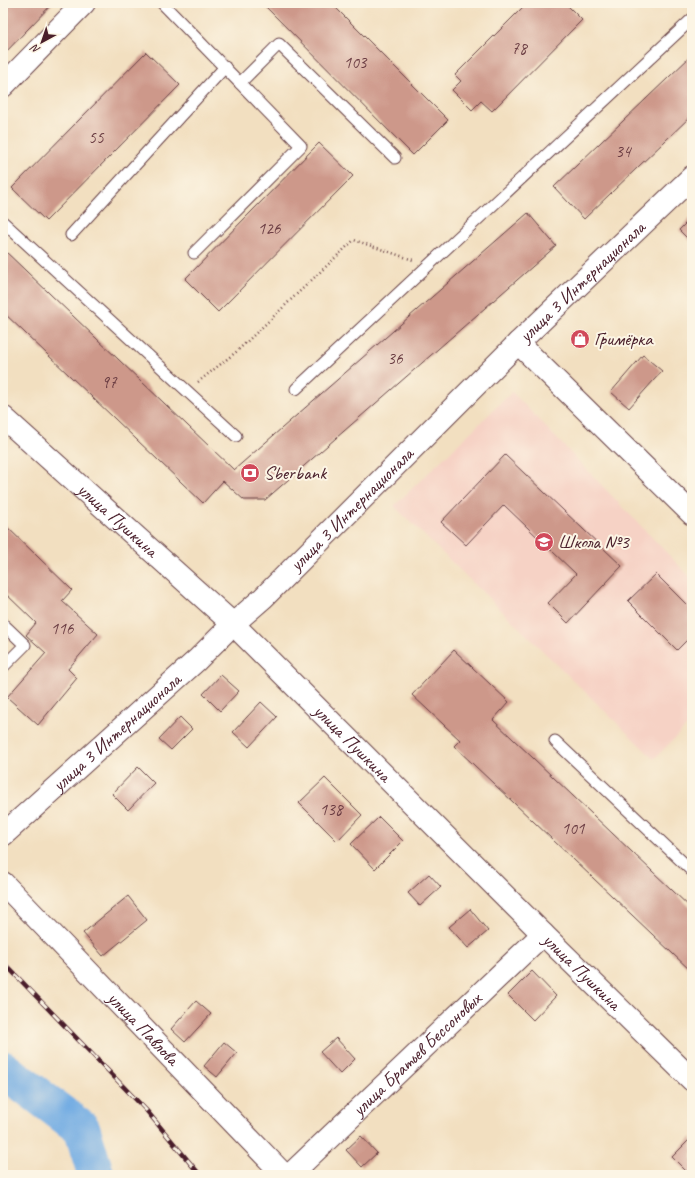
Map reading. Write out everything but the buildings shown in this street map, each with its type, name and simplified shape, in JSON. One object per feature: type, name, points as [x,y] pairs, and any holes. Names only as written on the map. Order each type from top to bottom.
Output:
[{"type":"street","points":[[3,86],[84,3]]},
{"type":"street","name":"улица 3 Интернационала","points":[[3,835],[197,660],[233,624],[263,598],[518,343],[692,177]]},
{"type":"street","points":[[518,343],[692,514]]},
{"type":"street","name":"улица Пушкина","points":[[3,417],[233,624],[543,934],[692,1080]]},
{"type":"street","name":"улица Павлова","points":[[3,883],[284,1175]]},
{"type":"street","name":"улица Братьев Бессоновых","points":[[290,1175],[543,934]]},
{"type":"lane","points":[[162,3],[301,146],[194,253]]},
{"type":"lane","points":[[296,390],[692,19]]},
{"type":"lane","points":[[240,83],[279,44],[394,158]]},
{"type":"lane","points":[[71,235],[225,68]]},
{"type":"lane","points":[[3,222],[236,436]]},
{"type":"lane","points":[[3,624],[25,645],[3,667]]},
{"type":"lane","points":[[555,741],[692,871]]},
{"type":"path","points":[[187,391],[236,352],[354,240],[430,266]]},
{"type":"shaded area","name":"Школа №3","points":[[512,392],[692,579],[692,721],[654,759],[394,506]]},
{"type":"waterway","points":[[3,1069],[82,1129],[96,1175]]},
{"type":"railway","points":[[3,962],[146,1110],[200,1175]]},
{"type":"place","name":"Гримёрка","points":[[580,339]]},
{"type":"place","name":"Sberbank","points":[[250,473]]},
{"type":"place","name":"Школа №3","points":[[544,542]]}]
